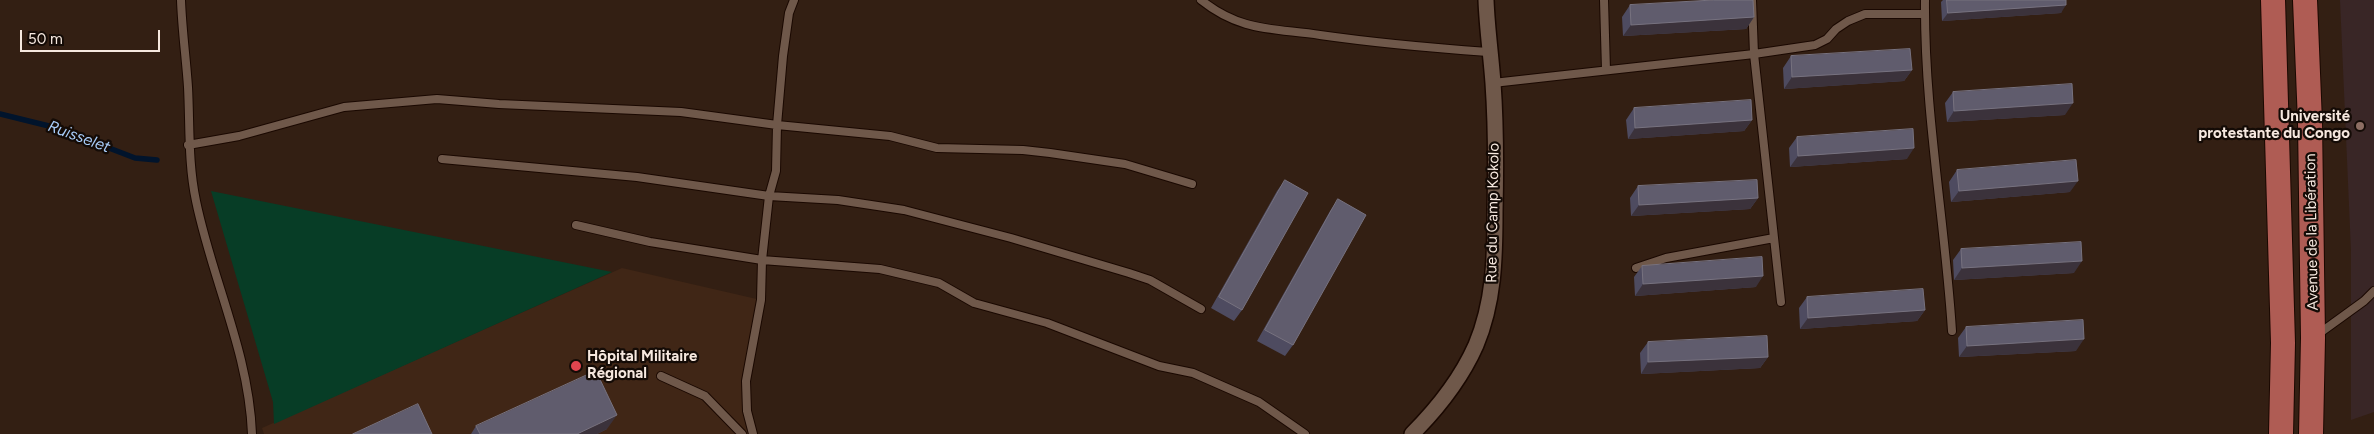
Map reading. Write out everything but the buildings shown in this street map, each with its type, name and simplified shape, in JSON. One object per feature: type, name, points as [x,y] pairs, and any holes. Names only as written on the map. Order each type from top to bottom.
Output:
[{"type":"main road","name":"Avenue de la Libération","points":[[2273,0],[2282,333],[2281,434]]},
{"type":"main road","name":"Avenue de la Libération","points":[[2305,0],[2310,122],[2314,338],[2311,434]]},
{"type":"street","name":"Rue du Camp Kokolo","points":[[1412,434],[1435,410],[1460,377],[1476,346],[1491,294],[1495,267],[1496,182],[1493,82],[1488,52],[1486,0]]},
{"type":"lane","points":[[181,0],[188,87],[188,144],[195,199],[207,250],[221,287],[239,353],[252,434]]},
{"type":"lane","points":[[753,434],[747,411],[746,381],[761,300],[762,260],[769,196],[776,171],[777,125],[787,30],[794,0]]},
{"type":"lane","points":[[1201,0],[1223,16],[1271,30],[1390,45],[1488,52]]},
{"type":"lane","points":[[1604,0],[1606,70]]},
{"type":"lane","points":[[1752,0],[1754,54],[1781,302]]},
{"type":"lane","points":[[1925,0],[1930,99],[1948,265],[1952,331]]},
{"type":"lane","points":[[1493,82],[1754,54],[1815,45],[1827,39],[1836,29],[1848,21],[1865,14],[1925,14]]},
{"type":"lane","points":[[188,144],[239,136],[344,107],[437,99],[499,104],[681,112],[777,125],[890,136],[937,148],[1023,150],[1050,153],[1125,164],[1192,184]]},
{"type":"lane","points":[[442,159],[638,177],[769,196],[838,200],[904,210],[1011,238],[1150,280],[1201,308]]},
{"type":"lane","points":[[576,225],[650,242],[762,260],[880,269],[939,283],[974,303],[1047,323],[1159,366],[1193,373],[1259,402],[1305,434]]},
{"type":"lane","points":[[1636,268],[1666,258],[1774,238]]},
{"type":"lane","points":[[2314,338],[2364,301],[2374,291]]},
{"type":"lane","points":[[661,376],[705,396],[742,434]]},
{"type":"shaded area","name":"Université protestante du Congo","points":[[2340,0],[2374,0],[2374,412],[2351,420],[2351,251]]},
{"type":"shaded area","name":"Hôpital Militaire Régional","points":[[622,268],[761,300],[746,381],[753,434],[264,434],[262,428]]},
{"type":"green space","points":[[211,191],[612,272],[274,424],[273,402]]},
{"type":"waterway","name":"Ruisselet","points":[[0,114],[57,128],[135,158],[157,160]]},
{"type":"place","name":"Université protestante du Congo","points":[[2360,126]]},
{"type":"place","name":"Hôpital Militaire Régional","points":[[576,366]]}]
